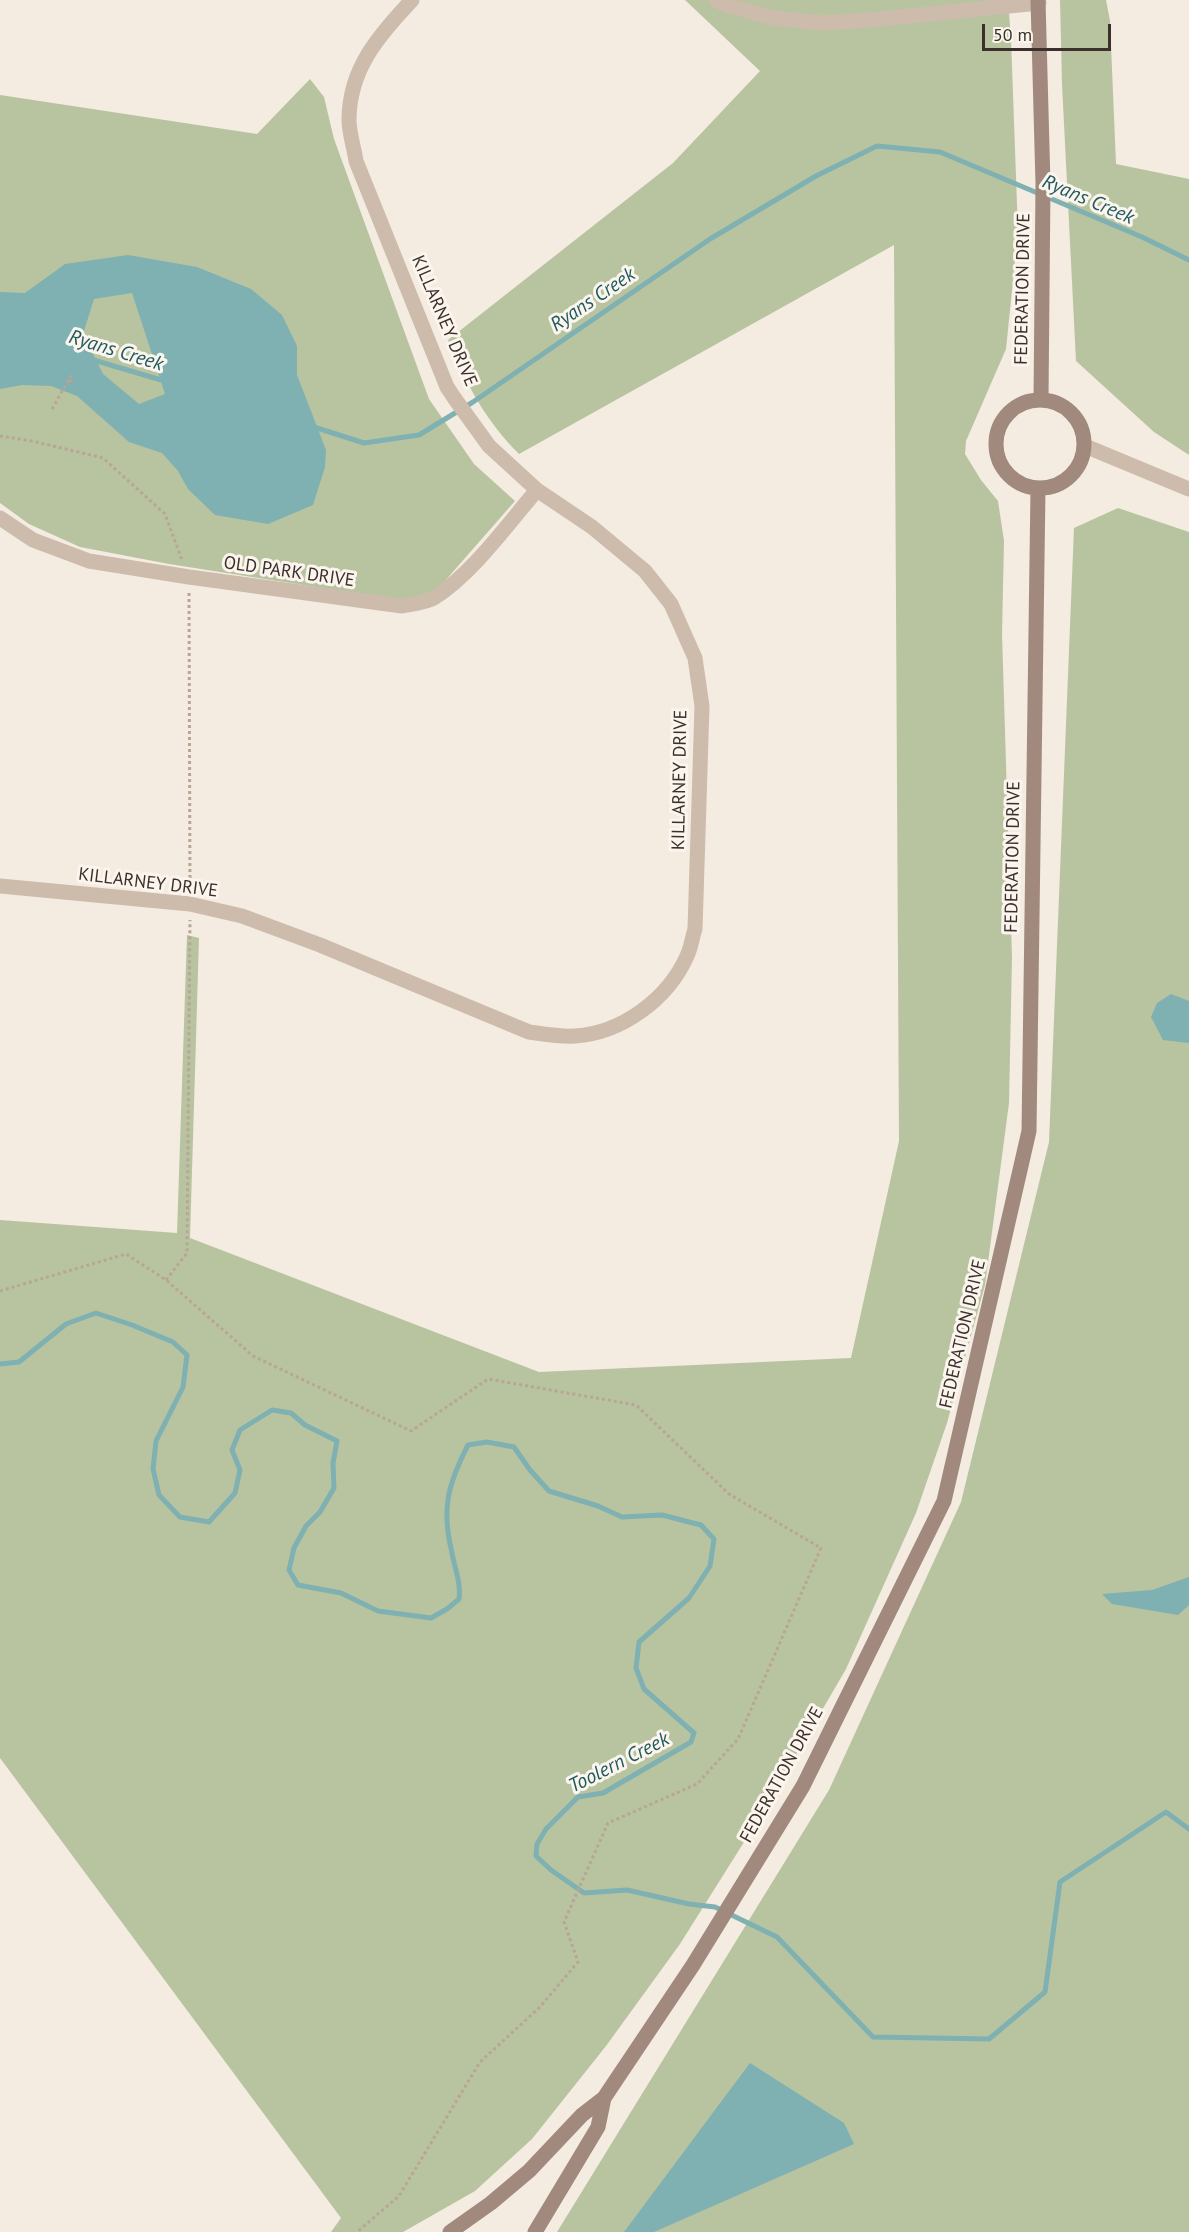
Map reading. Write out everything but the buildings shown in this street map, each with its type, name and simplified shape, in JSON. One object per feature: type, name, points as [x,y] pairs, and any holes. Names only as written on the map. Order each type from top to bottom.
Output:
[{"type":"main road","name":"FEDERATION DRIVE","points":[[1039,2],[1043,184],[1041,399]]},
{"type":"main road","points":[[1041,399],[1058,403],[1072,413],[1082,428],[1084,446],[1080,463],[1070,477],[1055,486],[1038,488],[1021,484],[1007,474],[998,459],[995,442],[999,425],[1009,411],[1024,402],[1041,399]]},
{"type":"main road","name":"FEDERATION DRIVE","points":[[450,2232],[530,2171],[582,2115],[604,2098],[693,1965],[803,1786],[944,1501],[1029,1131],[1038,488]]},
{"type":"main road","name":"FEDERATION DRIVE","points":[[534,2232],[598,2127],[604,2098]]},
{"type":"street","name":"KILLARNEY DRIVE","points":[[0,886],[190,904],[242,916],[320,945],[529,1032],[554,1035],[575,1036],[600,1032],[624,1022],[646,1008],[675,976],[687,955],[695,929],[702,706],[695,658],[671,604],[645,571],[592,527],[537,490],[489,446],[455,399],[447,387],[356,161],[349,121],[353,86],[365,56],[382,30],[411,0]]},
{"type":"street","points":[[716,0],[725,5],[774,18],[822,23],[1039,2]]},
{"type":"street","points":[[1084,446],[1189,489]]},
{"type":"street","name":"OLD PARK DRIVE","points":[[0,518],[33,540],[89,561],[189,578],[402,606],[432,600],[472,565],[537,490]]},
{"type":"path","points":[[52,409],[72,375]]},
{"type":"path","points":[[69,380],[75,384]]},
{"type":"path","points":[[0,436],[103,458],[165,514],[189,578],[190,904],[187,1253],[166,1280]]},
{"type":"path","points":[[0,1291],[126,1254],[166,1280],[252,1356],[411,1431],[488,1378],[636,1405],[729,1494],[821,1548],[738,1739],[697,1784],[608,1823],[564,1922],[578,1962],[539,2008],[480,2062],[399,2196],[357,2232]]},
{"type":"green space","points":[[685,0],[1008,0],[1018,232],[1006,349],[966,441],[965,454],[981,480],[998,501],[1004,541],[1002,634],[1012,958],[1009,1103],[985,1285],[947,1423],[916,1513],[846,1669],[761,1815],[680,1944],[606,2046],[532,2139],[475,2191],[403,2232],[331,2232],[341,2218],[0,1758],[0,1220],[177,1233],[187,935],[199,938],[190,1238],[539,1372],[851,1358],[899,1141],[894,245],[519,454],[478,401],[448,340],[673,163],[760,71]]},
{"type":"green space","points":[[1060,0],[1106,0],[1110,21],[1116,164],[1189,179],[1189,455],[1154,432],[1076,361]]},
{"type":"green space","points":[[310,79],[324,97],[334,139],[429,399],[474,464],[515,501],[437,590],[405,601],[169,564],[80,547],[29,524],[0,503],[0,95],[257,134]]},
{"type":"green space","points":[[1118,508],[1189,532],[1189,2232],[557,2232],[829,1790],[961,1502],[1049,1142],[1074,528]]},
{"type":"water","points":[[128,255],[197,267],[251,289],[282,315],[297,346],[297,375],[326,450],[325,467],[313,505],[268,524],[215,515],[188,489],[178,471],[162,453],[129,442],[77,396],[51,386],[22,385],[0,389],[0,292],[25,293],[65,264]],"holes":[[[132,293],[165,394],[139,404],[103,374],[83,334],[94,299]]]},
{"type":"water","points":[[1171,994],[1189,1001],[1189,1043],[1163,1040],[1151,1017],[1157,1003]]},
{"type":"water","points":[[1189,1577],[1189,1605],[1178,1615],[1112,1604],[1102,1594],[1152,1590]]},
{"type":"water","points":[[750,2063],[844,2123],[854,2144],[654,2232],[624,2232]]},
{"type":"waterway","name":"Ryans Creek","points":[[314,427],[364,443],[419,435],[473,402],[710,239],[816,176],[877,146],[940,152],[1142,237],[1189,260]]},
{"type":"waterway","name":"Ryans Creek","points":[[90,359],[168,382]]},
{"type":"waterway","name":"Toolern Creek","points":[[0,1364],[19,1362],[66,1324],[96,1313],[173,1342],[187,1355],[183,1387],[156,1441],[153,1469],[159,1495],[180,1517],[209,1522],[235,1493],[240,1470],[232,1450],[240,1430],[272,1410],[291,1413],[305,1425],[337,1441],[333,1463],[334,1488],[320,1512],[306,1526],[294,1548],[289,1570],[298,1585],[341,1593],[378,1611],[431,1618],[459,1599],[447,1510],[451,1485],[468,1445],[487,1442],[514,1447],[549,1491],[598,1506],[622,1517],[662,1515],[701,1525],[714,1539],[710,1566],[689,1598],[639,1642],[636,1668],[644,1689],[694,1733],[691,1742],[603,1793],[578,1797],[546,1829],[537,1844],[536,1856],[551,1870],[584,1893],[627,1890],[689,1904],[715,1907],[777,1937],[873,2037],[989,2039],[1045,1992],[1060,1882],[1166,1812],[1189,1829]]}]
